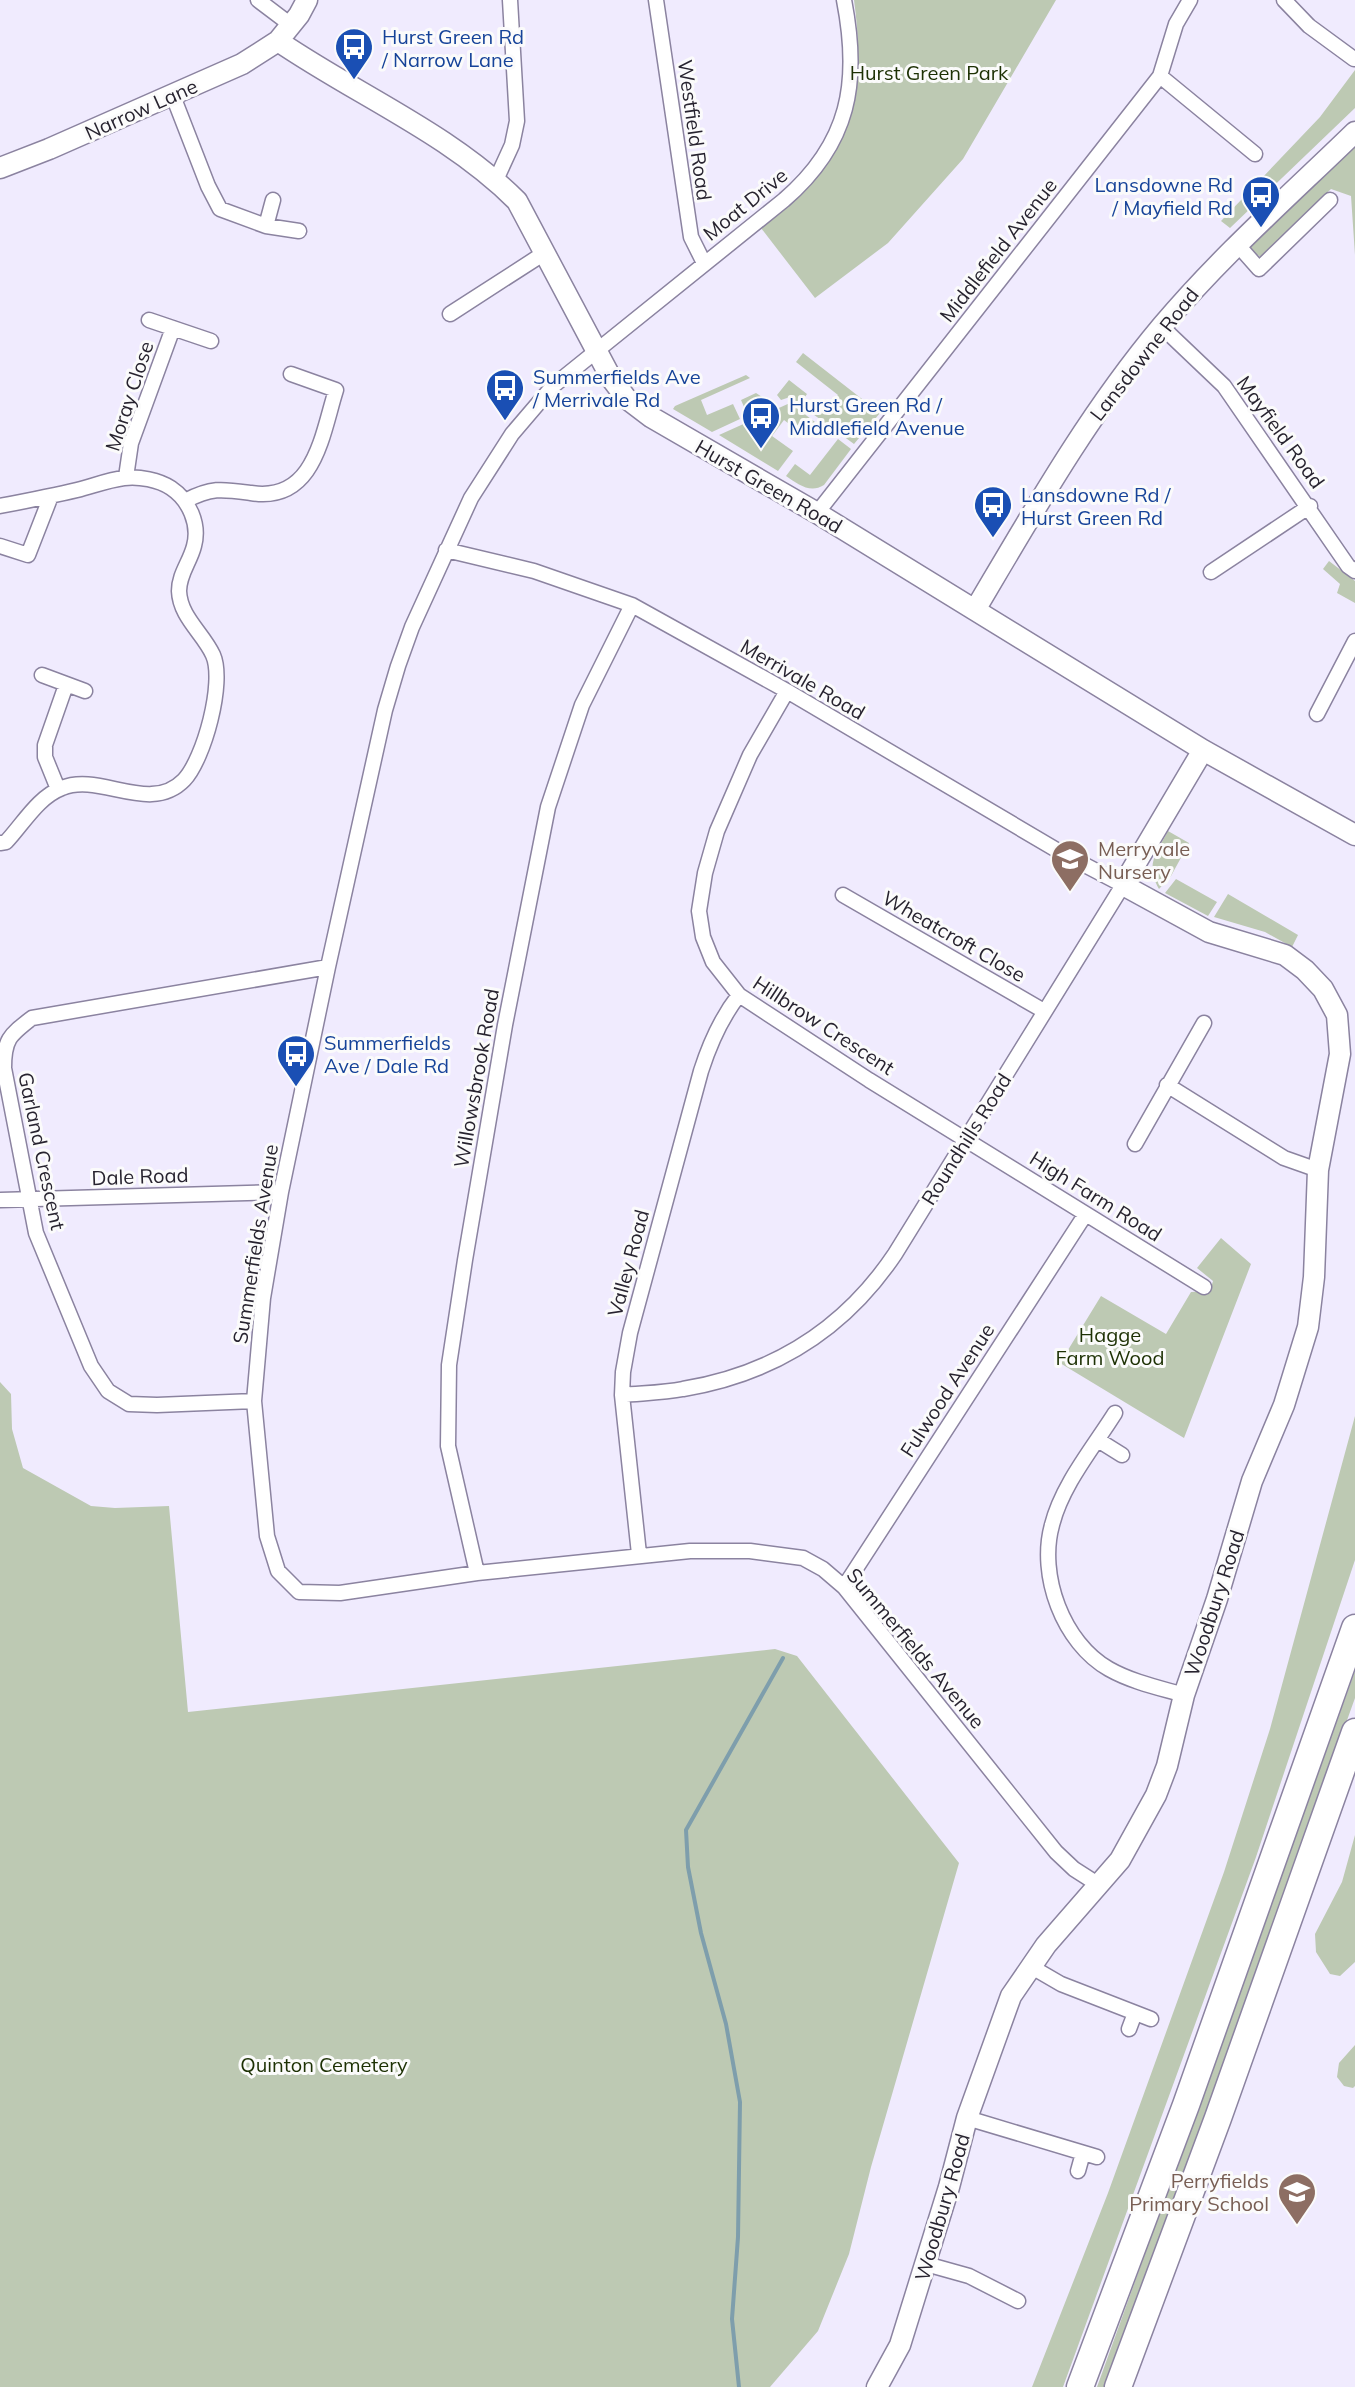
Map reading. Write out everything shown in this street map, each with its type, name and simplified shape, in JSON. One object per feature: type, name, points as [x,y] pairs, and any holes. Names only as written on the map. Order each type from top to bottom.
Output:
[{"type":"highway","points":[[1080,2387],[1191,2090],[1355,1628]]},
{"type":"highway","points":[[1118,2387],[1218,2118],[1355,1732]]},
{"type":"street","points":[[258,0],[285,33],[307,0]]},
{"type":"street","points":[[496,180],[512,145],[517,121],[510,0]]},
{"type":"street","name":"Westfield Road","points":[[656,0],[691,237],[704,263]]},
{"type":"street","name":"Moat Drive","points":[[597,352],[802,185],[832,145],[842,124],[852,71],[844,0]]},
{"type":"street","name":"Middlefield Avenue","points":[[817,513],[1160,76],[1176,24],[1190,0]]},
{"type":"street","points":[[1284,0],[1309,26],[1354,59]]},
{"type":"street","name":"Narrow Lane","points":[[0,168],[242,64],[285,33]]},
{"type":"street","name":"Hurst Green Road","points":[[285,33],[464,156],[496,180],[517,201],[611,378],[626,398],[651,417],[817,513],[1203,750],[1355,835]]},
{"type":"street","points":[[1160,76],[1255,154]]},
{"type":"street","points":[[173,96],[220,209],[266,226],[299,231]]},
{"type":"street","name":"Lansdowne Road","points":[[975,610],[1070,451],[1162,327],[1237,244],[1355,132]]},
{"type":"street","points":[[266,226],[273,200]]},
{"type":"street","points":[[1237,244],[1259,269],[1330,200]]},
{"type":"street","points":[[450,314],[546,252]]},
{"type":"street","name":"Moray Close","points":[[149,320],[211,341]]},
{"type":"street","name":"Mayfield Road","points":[[1162,327],[1224,386],[1310,506],[1348,566],[1355,571]]},
{"type":"street","name":"Moray Close","points":[[126,477],[131,443],[173,328]]},
{"type":"street","name":"Summerfields Avenue","points":[[597,352],[553,386],[512,434],[471,498],[412,627],[385,710],[281,1192],[263,1298],[254,1401],[267,1536],[278,1571],[299,1592],[340,1593],[639,1554],[750,1551],[803,1558],[823,1569],[844,1587],[1056,1852],[1074,1869],[1099,1885]]},
{"type":"street","points":[[185,501],[201,492],[218,488],[257,494],[276,493],[301,481],[311,467],[336,390],[291,374]]},
{"type":"street","points":[[0,506],[126,477],[158,481],[171,488],[185,501],[193,515],[195,544],[185,565],[179,593],[188,618],[211,650],[218,670],[218,685],[199,757],[179,785],[144,795],[73,784],[45,797],[6,842],[0,843]]},
{"type":"street","points":[[0,546],[28,555],[51,496]]},
{"type":"street","points":[[1211,572],[1310,506]]},
{"type":"street","name":"Merrivale Road","points":[[446,550],[534,571],[632,605],[787,691],[1060,852],[1123,885]]},
{"type":"street","name":"Willowsbrook Road","points":[[477,1573],[448,1446],[449,1365],[465,1260],[505,1025],[548,807],[582,705],[632,605]]},
{"type":"street","points":[[1317,714],[1355,641]]},
{"type":"street","points":[[42,675],[85,691]]},
{"type":"street","points":[[58,789],[45,757],[45,745],[66,685]]},
{"type":"street","name":"Hillbrow Crescent","points":[[787,691],[750,755],[717,831],[699,911],[703,937],[713,962],[739,995],[869,1080],[967,1138]]},
{"type":"street","name":"Roundhills Road","points":[[622,1395],[712,1384],[769,1364],[827,1330],[849,1310],[881,1274],[967,1138],[1203,750]]},
{"type":"street","name":"Woodbury Road","points":[[877,2387],[900,2345],[967,2118],[1011,1996],[1046,1945],[1120,1860],[1156,1795],[1167,1766],[1184,1695],[1252,1481],[1284,1405],[1308,1327],[1314,1277],[1318,1170],[1340,1054],[1339,1021],[1323,989],[1285,955],[1209,932],[1123,885]]},
{"type":"street","name":"Wheatcroft Close","points":[[843,895],[1044,1011]]},
{"type":"street","name":"Garland Crescent","points":[[254,1401],[129,1404],[108,1391],[91,1366],[36,1233],[4,1068],[4,1046],[13,1033],[32,1018],[328,967]]},
{"type":"street","name":"Valley Road","points":[[639,1554],[622,1395],[630,1333],[701,1071],[720,1023],[739,995]]},
{"type":"street","points":[[1135,1144],[1204,1023]]},
{"type":"street","points":[[1167,1085],[1284,1158],[1318,1170]]},
{"type":"street","name":"High Farm Road","points":[[967,1138],[1204,1287]]},
{"type":"street","name":"Dale Road","points":[[0,1200],[281,1192]]},
{"type":"street","name":"Fulwood Avenue","points":[[844,1587],[1085,1215]]},
{"type":"street","points":[[1115,1413],[1062,1498],[1052,1523],[1049,1564],[1054,1594],[1064,1621],[1099,1663],[1184,1695]]},
{"type":"street","points":[[1098,1440],[1122,1455]]},
{"type":"street","points":[[1030,1966],[1061,1984],[1151,2019]]},
{"type":"street","points":[[1129,2029],[1135,2013]]},
{"type":"street","points":[[967,2118],[1090,2155],[1078,2171]]},
{"type":"street","points":[[926,2264],[969,2276],[1018,2301]]},
{"type":"green space","name":"Hurst Green Park","points":[[854,0],[1056,0],[963,159],[888,243],[815,298],[761,228],[804,191],[822,170],[846,126],[857,78]]},
{"type":"green space","points":[[1355,70],[1355,108],[1230,228],[1221,221],[1320,117]]},
{"type":"green space","points":[[1355,147],[1355,255],[1351,196],[1331,189],[1261,257],[1254,253],[1248,244]]},
{"type":"green space","points":[[803,353],[880,413],[854,444],[806,409],[812,401],[826,411],[838,395],[796,362]]},
{"type":"green space","points":[[746,375],[750,378],[701,400],[707,415],[733,404],[740,419],[712,432],[673,409],[675,406]]},
{"type":"green space","points":[[789,380],[807,394],[800,404],[790,397],[781,400],[777,395]]},
{"type":"green space","points":[[756,393],[774,405],[748,416],[741,400]]},
{"type":"green space","points":[[790,403],[815,422],[805,436],[784,420],[772,436],[793,451],[778,471],[719,435]]},
{"type":"green space","points":[[838,439],[851,449],[824,485],[809,488],[786,476],[795,464],[810,475]]},
{"type":"green space","points":[[1329,561],[1355,581],[1355,603],[1337,593],[1340,584],[1323,569]]},
{"type":"green space","points":[[1168,831],[1189,843],[1171,876],[1159,889],[1153,866]]},
{"type":"green space","points":[[1176,879],[1217,902],[1208,916],[1165,893]]},
{"type":"green space","points":[[1228,894],[1298,935],[1292,947],[1265,932],[1214,917]]},
{"type":"green space","name":"Hagge Farm Wood","points":[[1221,1238],[1251,1264],[1184,1438],[1060,1363],[1101,1296],[1166,1334],[1191,1292],[1210,1291],[1213,1281],[1197,1268]]},
{"type":"green space","name":"Quinton Cemetery","points":[[0,1382],[11,1394],[12,1429],[23,1468],[91,1506],[169,1506],[188,1712],[775,1649],[797,1656],[959,1863],[849,2254],[818,2331],[770,2387],[0,2387]]},
{"type":"green space","points":[[1355,1416],[1355,1560],[1256,1857],[1063,2387],[1032,2387],[1108,2193],[1224,1872],[1270,1729]]},
{"type":"green space","points":[[1355,1671],[1355,1698],[1108,2387],[1097,2387]]},
{"type":"green space","points":[[1355,1835],[1355,1962],[1340,1976],[1330,1974],[1316,1952],[1315,1934],[1342,1882]]},
{"type":"green space","points":[[1355,2045],[1353,2088],[1344,2086],[1337,2077],[1339,2063]]},
{"type":"waterway","points":[[739,2387],[732,2319],[738,2237],[740,2102],[726,2024],[701,1933],[688,1867],[686,1830],[783,1658]]},
{"type":"place","name":"Hurst Green Rd / Narrow Lane","points":[[354,81]]},
{"type":"place","name":"Lansdowne Rd / Mayfield Rd","points":[[1261,229]]},
{"type":"place","name":"Summerfields Ave / Merrivale Rd","points":[[505,422]]},
{"type":"place","name":"Hurst Green Rd / Middlefield Avenue","points":[[761,450]]},
{"type":"place","name":"Lansdowne Rd / Hurst Green Rd","points":[[993,539]]},
{"type":"place","name":"Merryvale Nursery","points":[[1070,893]]},
{"type":"place","name":"Summerfields Ave / Dale Rd","points":[[296,1088]]},
{"type":"place","name":"Perryfields Primary School","points":[[1297,2226]]}]
